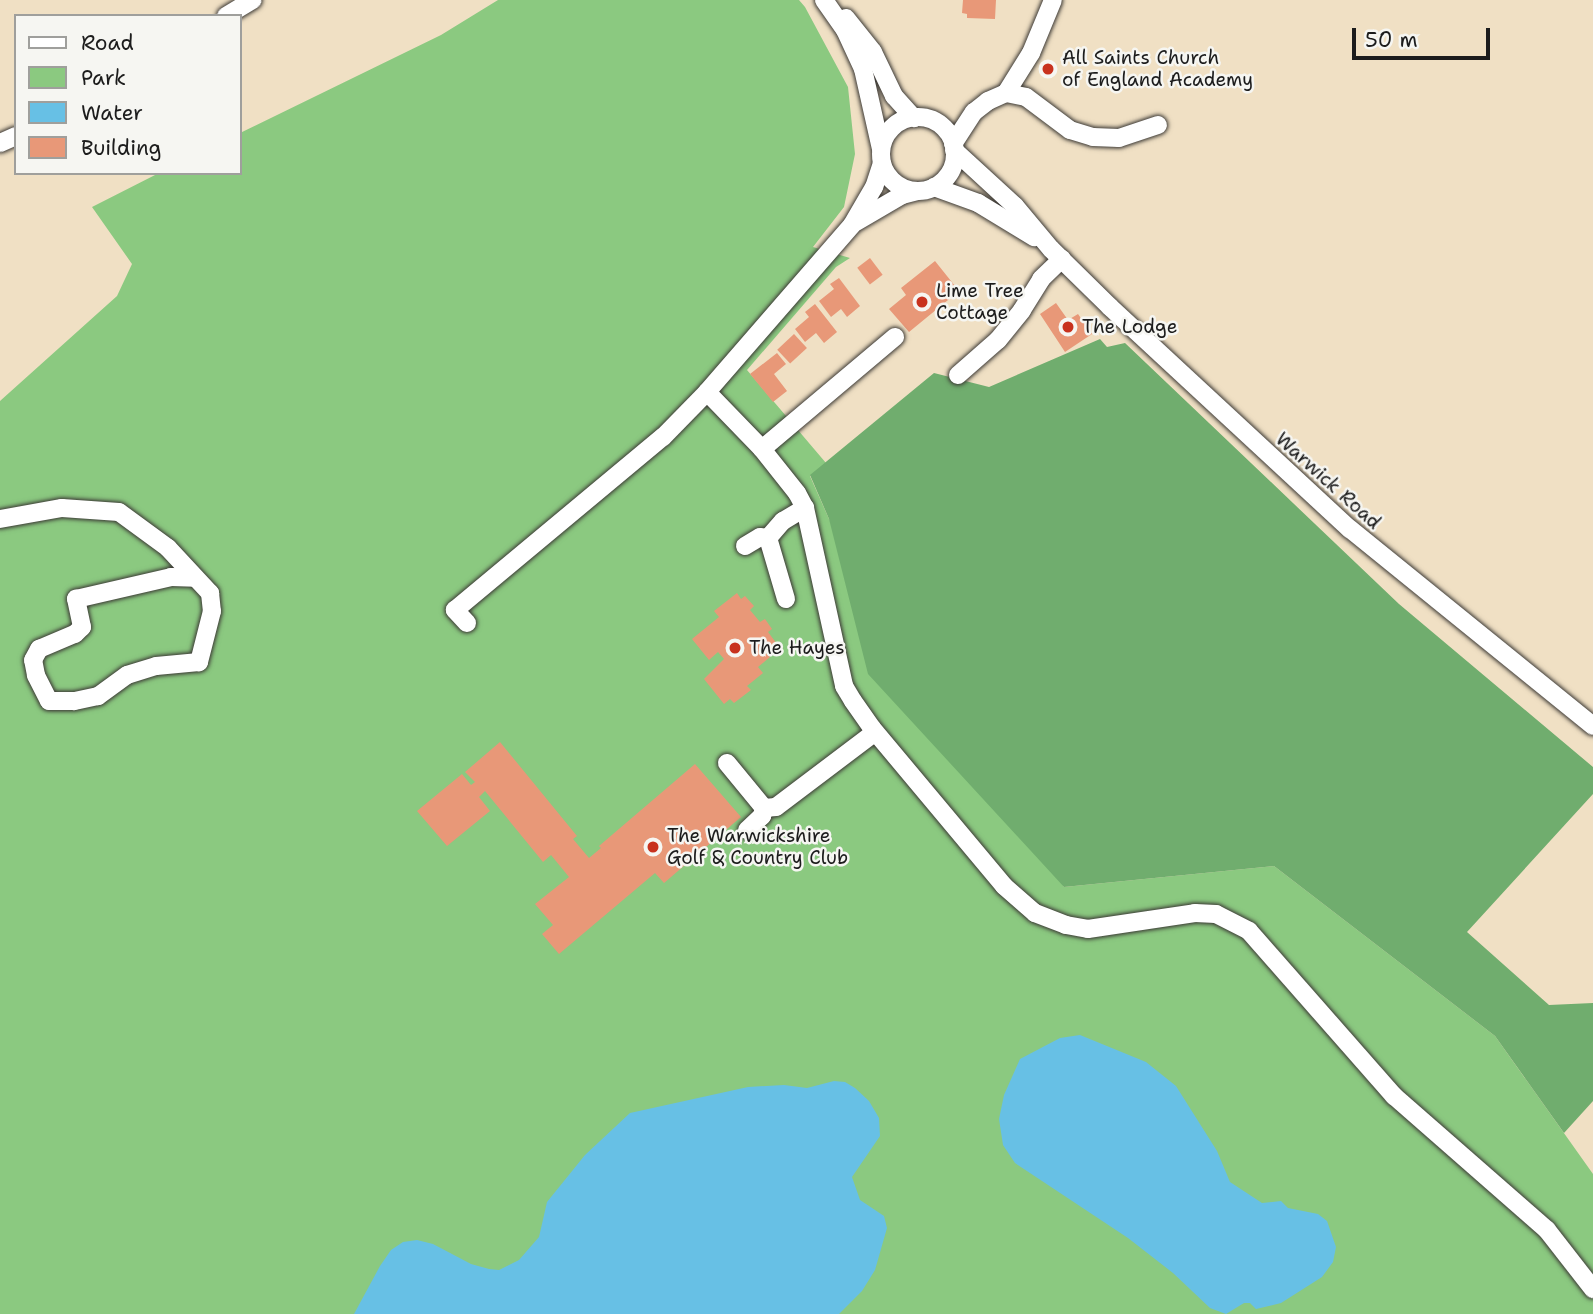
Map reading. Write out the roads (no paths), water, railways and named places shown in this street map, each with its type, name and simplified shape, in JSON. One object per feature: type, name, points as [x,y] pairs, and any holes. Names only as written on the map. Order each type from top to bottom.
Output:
[{"type":"street","points":[[229,14],[253,0]]},
{"type":"street","points":[[824,0],[864,38],[894,96],[922,119],[944,129],[953,147]]},
{"type":"street","points":[[824,0],[845,30],[863,69],[882,156],[896,184],[926,189]]},
{"type":"street","points":[[852,225],[902,195],[926,189],[949,173],[953,147],[974,112],[988,101],[1006,93],[1031,53],[1053,0]]},
{"type":"street","points":[[1006,93],[1026,97],[1070,130],[1093,137],[1119,138],[1158,124]]},
{"type":"street","points":[[467,623],[455,610],[663,437],[707,392],[852,225],[874,187],[893,127],[922,119],[974,112]]},
{"type":"street","name":"Warwick Road","points":[[953,147],[1015,206],[1056,254],[1208,401],[1370,547],[1593,726]]},
{"type":"street","name":"Warwick Road","points":[[926,189],[978,203],[1056,254]]},
{"type":"street","points":[[958,375],[1005,332],[1056,254]]},
{"type":"street","points":[[762,449],[895,337]]},
{"type":"street","points":[[707,392],[762,449],[797,493],[805,508],[844,686],[875,732],[1013,896],[1035,912],[1066,925],[1088,929],[1205,914],[1232,920],[1249,932],[1419,1121],[1547,1230],[1593,1289]]},
{"type":"street","points":[[0,519],[62,508],[119,512],[168,548],[210,593],[212,611],[199,662],[156,666],[127,675],[98,696],[74,701],[49,701],[36,675],[33,660],[39,649],[75,634],[82,626],[76,599],[171,577],[195,578]]},
{"type":"street","points":[[768,538],[783,521],[805,508]]},
{"type":"street","points":[[745,546],[760,537],[768,538]]},
{"type":"street","points":[[768,538],[786,599]]},
{"type":"street","points":[[764,807],[776,807],[875,732]]},
{"type":"street","points":[[727,762],[764,807]]},
{"type":"street","points":[[747,830],[762,816],[764,807]]},
{"type":"water","points":[[1080,1035],[1146,1062],[1176,1086],[1217,1151],[1230,1182],[1262,1203],[1281,1201],[1288,1208],[1318,1214],[1327,1221],[1336,1247],[1333,1262],[1322,1277],[1281,1303],[1256,1309],[1250,1303],[1244,1303],[1226,1314],[1210,1308],[1173,1273],[1128,1238],[1015,1163],[1003,1145],[999,1119],[1004,1095],[1020,1059],[1060,1038]]},
{"type":"water","points":[[834,1081],[845,1082],[855,1088],[869,1101],[879,1118],[880,1136],[852,1177],[860,1200],[884,1216],[887,1228],[875,1270],[862,1291],[839,1314],[354,1314],[380,1266],[391,1250],[403,1242],[417,1240],[433,1244],[471,1264],[489,1269],[499,1270],[519,1260],[539,1237],[547,1202],[585,1155],[630,1113],[748,1087],[784,1085],[807,1088]]},
{"type":"place","name":"All Saints Church of England Academy","points":[[1048,69]]},
{"type":"place","name":"Lime Tree Cottage","points":[[922,302]]},
{"type":"place","name":"The Lodge","points":[[1068,327]]},
{"type":"place","name":"The Hayes","points":[[735,648]]},
{"type":"place","name":"The Warwickshire Golf & Country Club","points":[[653,847]]}]
